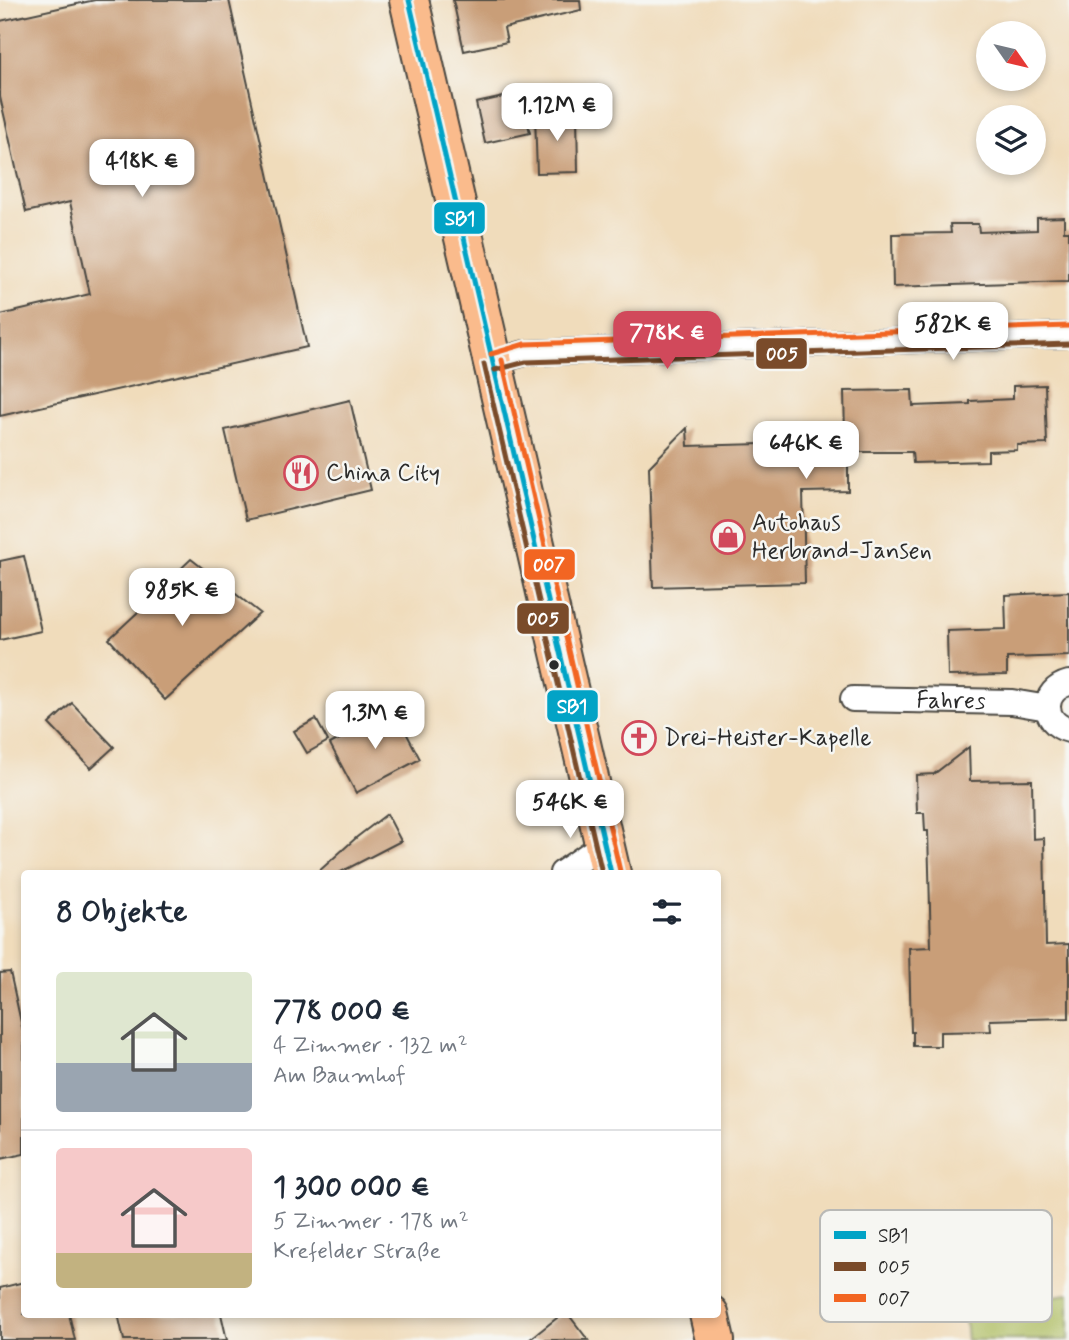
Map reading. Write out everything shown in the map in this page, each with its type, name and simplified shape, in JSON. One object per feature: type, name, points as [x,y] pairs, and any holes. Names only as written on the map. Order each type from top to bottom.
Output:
[{"type":"main road","points":[[409,0],[608,859]]},
{"type":"main road","points":[[710,1318],[715,1340]]},
{"type":"street","points":[[493,362],[525,353],[1069,335]]},
{"type":"street","points":[[1069,683],[1052,693],[1048,708],[1054,722],[1069,730]]},
{"type":"street","name":"Fahres","points":[[853,699],[1012,702],[1048,708]]},
{"type":"street","points":[[572,870],[608,859]]},
{"type":"green space","points":[[1069,1294],[1069,1340],[967,1340],[965,1322],[1052,1322],[1052,1296]]},
{"type":"building","points":[[95,0],[229,0],[307,347],[0,416],[0,315],[90,294],[70,202],[26,212],[0,97],[0,21]]},
{"type":"building","points":[[453,0],[580,0],[581,10],[504,28],[507,42],[464,51]]},
{"type":"building","points":[[521,93],[530,133],[485,143],[476,103]]},
{"type":"building","points":[[577,114],[578,172],[537,173],[535,115]]},
{"type":"building","points":[[1064,217],[1064,231],[1069,231],[1069,281],[893,287],[892,234],[951,233],[950,224],[978,224],[979,232],[1037,230],[1037,218]]},
{"type":"building","points":[[1045,385],[1047,444],[1017,445],[1017,450],[988,451],[988,461],[913,463],[912,452],[848,452],[848,491],[803,492],[805,583],[653,587],[649,467],[687,428],[688,446],[799,443],[799,435],[845,434],[844,391],[912,390],[913,406],[1013,399],[1013,386]]},
{"type":"building","name":"China City","points":[[350,400],[371,490],[246,520],[225,430]]},
{"type":"building","points":[[24,556],[41,631],[0,640],[0,561]]},
{"type":"building","points":[[191,559],[260,613],[165,700],[109,639]]},
{"type":"building","points":[[1069,592],[1069,656],[1007,658],[1007,675],[948,676],[947,631],[1006,629],[1005,595]]},
{"type":"building","points":[[72,703],[114,747],[91,768],[49,724]]},
{"type":"building","points":[[394,710],[420,759],[356,793],[330,744]]},
{"type":"building","points":[[316,719],[328,741],[307,753],[294,731]]},
{"type":"building","points":[[969,747],[970,781],[1032,780],[1033,839],[1044,838],[1046,945],[1069,944],[1069,1018],[990,1020],[991,1031],[940,1032],[940,1046],[913,1046],[909,948],[931,947],[928,831],[925,831],[924,813],[917,813],[916,775],[934,774]]},
{"type":"building","points":[[387,814],[401,841],[345,870],[320,870]]},
{"type":"building","points":[[10,972],[21,1022],[21,1155],[0,1159],[0,973]]},
{"type":"building","points":[[21,1283],[21,1318],[70,1318],[75,1340],[0,1340],[0,1288]]},
{"type":"building","points":[[119,1318],[222,1318],[227,1340],[124,1340]]},
{"type":"building","points":[[557,1318],[571,1318],[588,1340],[529,1340]]},
{"type":"transit line","name":"SB1","points":[[409,0],[610,870]]},
{"type":"transit line","name":"007","points":[[491,354],[525,344],[1069,326]]},
{"type":"transit line","name":"005","points":[[495,370],[526,362],[1069,344]]},
{"type":"transit line","name":"007","points":[[502,360],[620,870]]},
{"type":"transit line","name":"005","points":[[484,364],[601,870]]},
{"type":"place","name":"China City","points":[[301,473]]},
{"type":"place","name":"Autohaus Herbrand-Jansen","points":[[728,537]]},
{"type":"place","name":"Drei-Heister-Kapelle","points":[[639,738]]}]
